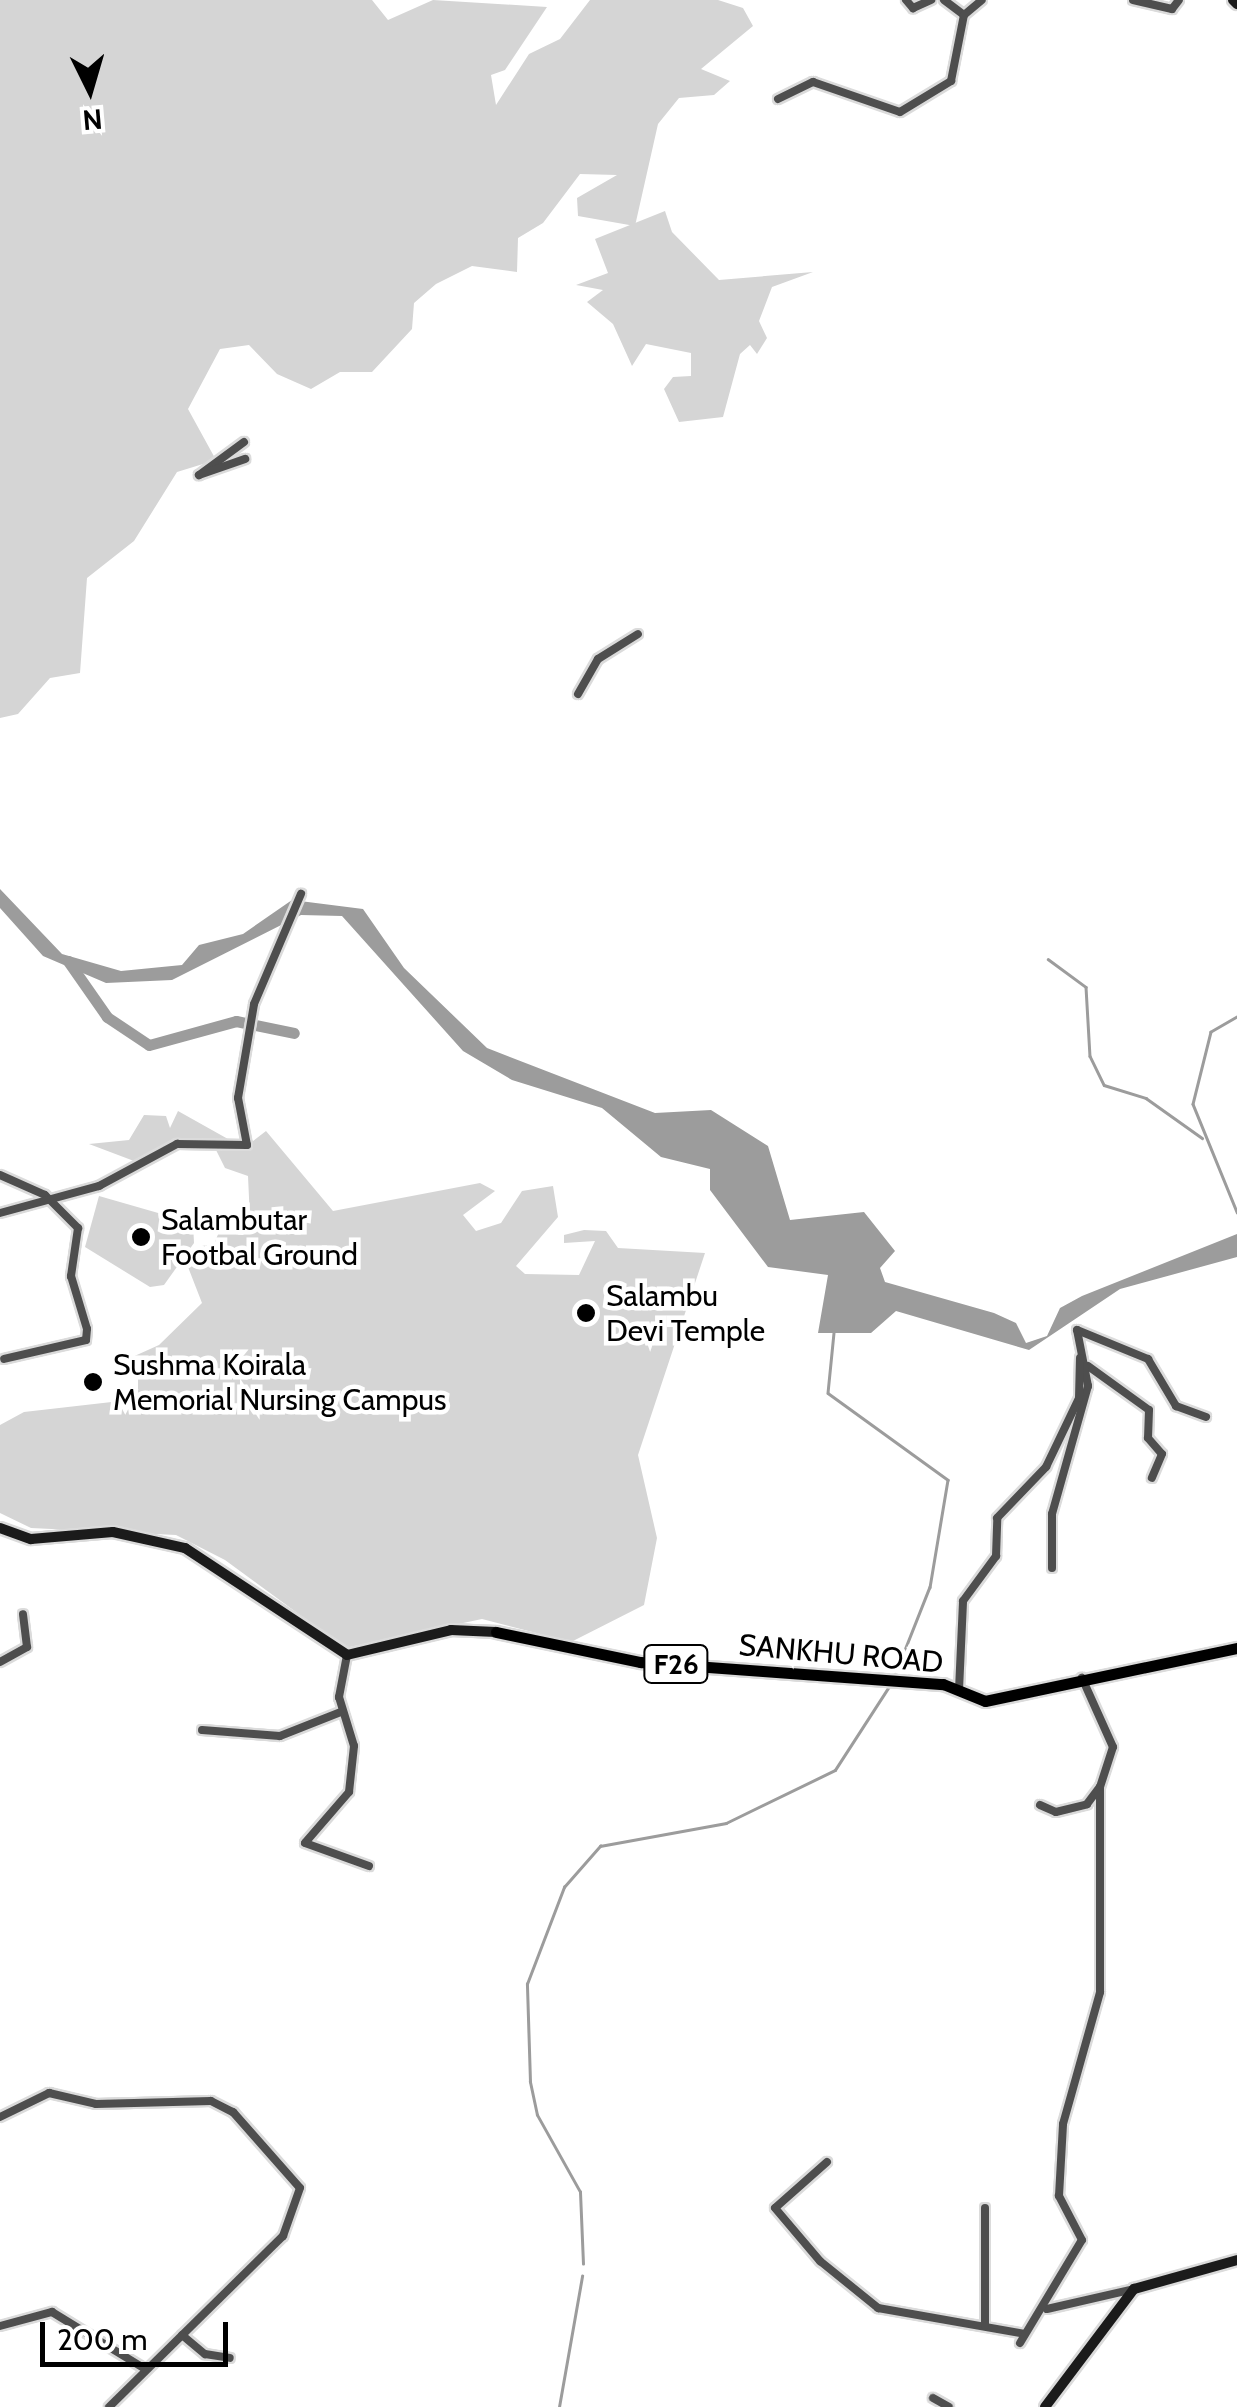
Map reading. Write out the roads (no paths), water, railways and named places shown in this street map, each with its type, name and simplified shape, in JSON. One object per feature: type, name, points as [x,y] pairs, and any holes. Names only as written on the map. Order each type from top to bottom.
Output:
[{"type":"main road","points":[[0,1528],[31,1539],[113,1532],[184,1548],[347,1655]]},
{"type":"main road","name":"F26","points":[[347,1655],[451,1630],[496,1632]]},
{"type":"main road","name":"SANKHU ROAD","points":[[496,1632],[640,1662],[907,1681],[959,1690],[985,1702],[1082,1678],[1237,1648]]},
{"type":"main road","points":[[1045,2407],[1134,2289],[1237,2260]]},
{"type":"street","points":[[906,0],[914,8],[930,0]]},
{"type":"street","points":[[944,0],[964,15]]},
{"type":"street","points":[[778,99],[813,82],[900,112],[951,81],[964,15],[982,0]]},
{"type":"street","points":[[1133,0],[1172,9],[1179,0]]},
{"type":"street","points":[[244,442],[199,475],[245,459]]},
{"type":"street","points":[[578,694],[598,659],[638,634]]},
{"type":"street","points":[[0,1213],[45,1195],[98,1186],[176,1144],[247,1144],[238,1098],[244,1051],[252,1014],[301,894]]},
{"type":"street","points":[[0,1175],[45,1195],[78,1228],[72,1276],[86,1340],[4,1359]]},
{"type":"street","points":[[959,1690],[962,1601],[996,1556],[997,1518],[1046,1467],[1079,1398],[1080,1358],[1075,1333],[1092,1330],[1148,1359],[1176,1406],[1206,1417]]},
{"type":"street","points":[[1080,1358],[1149,1410],[1148,1438],[1162,1454],[1152,1478]]},
{"type":"street","points":[[1052,1568],[1052,1514],[1088,1366]]},
{"type":"street","points":[[0,1662],[26,1647],[24,1614]]},
{"type":"street","points":[[347,1655],[341,1712],[354,1746],[349,1792],[305,1843],[369,1866]]},
{"type":"street","points":[[826,2162],[775,2208],[820,2261],[878,2308],[985,2325],[1023,2338],[1047,2309],[1082,2240],[1060,2188],[1064,2116],[1100,1992],[1100,1787],[1112,1741],[1082,1678]]},
{"type":"street","points":[[202,1730],[280,1736],[341,1712]]},
{"type":"street","points":[[1040,1805],[1056,1812],[1087,1804],[1100,1787]]},
{"type":"street","points":[[0,2117],[49,2093],[96,2104],[210,2101],[233,2112],[300,2188],[291,2226],[108,2407]]},
{"type":"street","points":[[985,2208],[985,2325]]},
{"type":"street","points":[[1047,2309],[1134,2289]]},
{"type":"street","points":[[0,2326],[52,2312],[145,2369]]},
{"type":"street","points":[[182,2335],[205,2354],[230,2358]]},
{"type":"street","points":[[933,2398],[949,2407]]},
{"type":"waterway","points":[[1048,959],[1086,987],[1090,1056],[1104,1085],[1146,1098],[1202,1138]]},
{"type":"waterway","points":[[68,961],[107,1017],[149,1045],[236,1021],[294,1033]]},
{"type":"waterway","points":[[1237,1017],[1211,1032],[1193,1104],[1237,1212]]},
{"type":"waterway","points":[[834,1333],[828,1393],[948,1480],[930,1587],[894,1678]]},
{"type":"waterway","points":[[583,2264],[580,2192],[537,2115],[530,2082],[527,1984],[564,1887],[600,1846],[726,1823],[835,1770],[890,1685]]},
{"type":"waterway","points":[[559,2407],[582,2276]]},
{"type":"place","name":"Salambutar Footbal Ground","points":[[141,1237]]},
{"type":"place","name":"Salambu Devi Temple","points":[[586,1313]]},
{"type":"place","name":"Sushma Koirala Memorial Nursing Campus","points":[[93,1382]]}]
